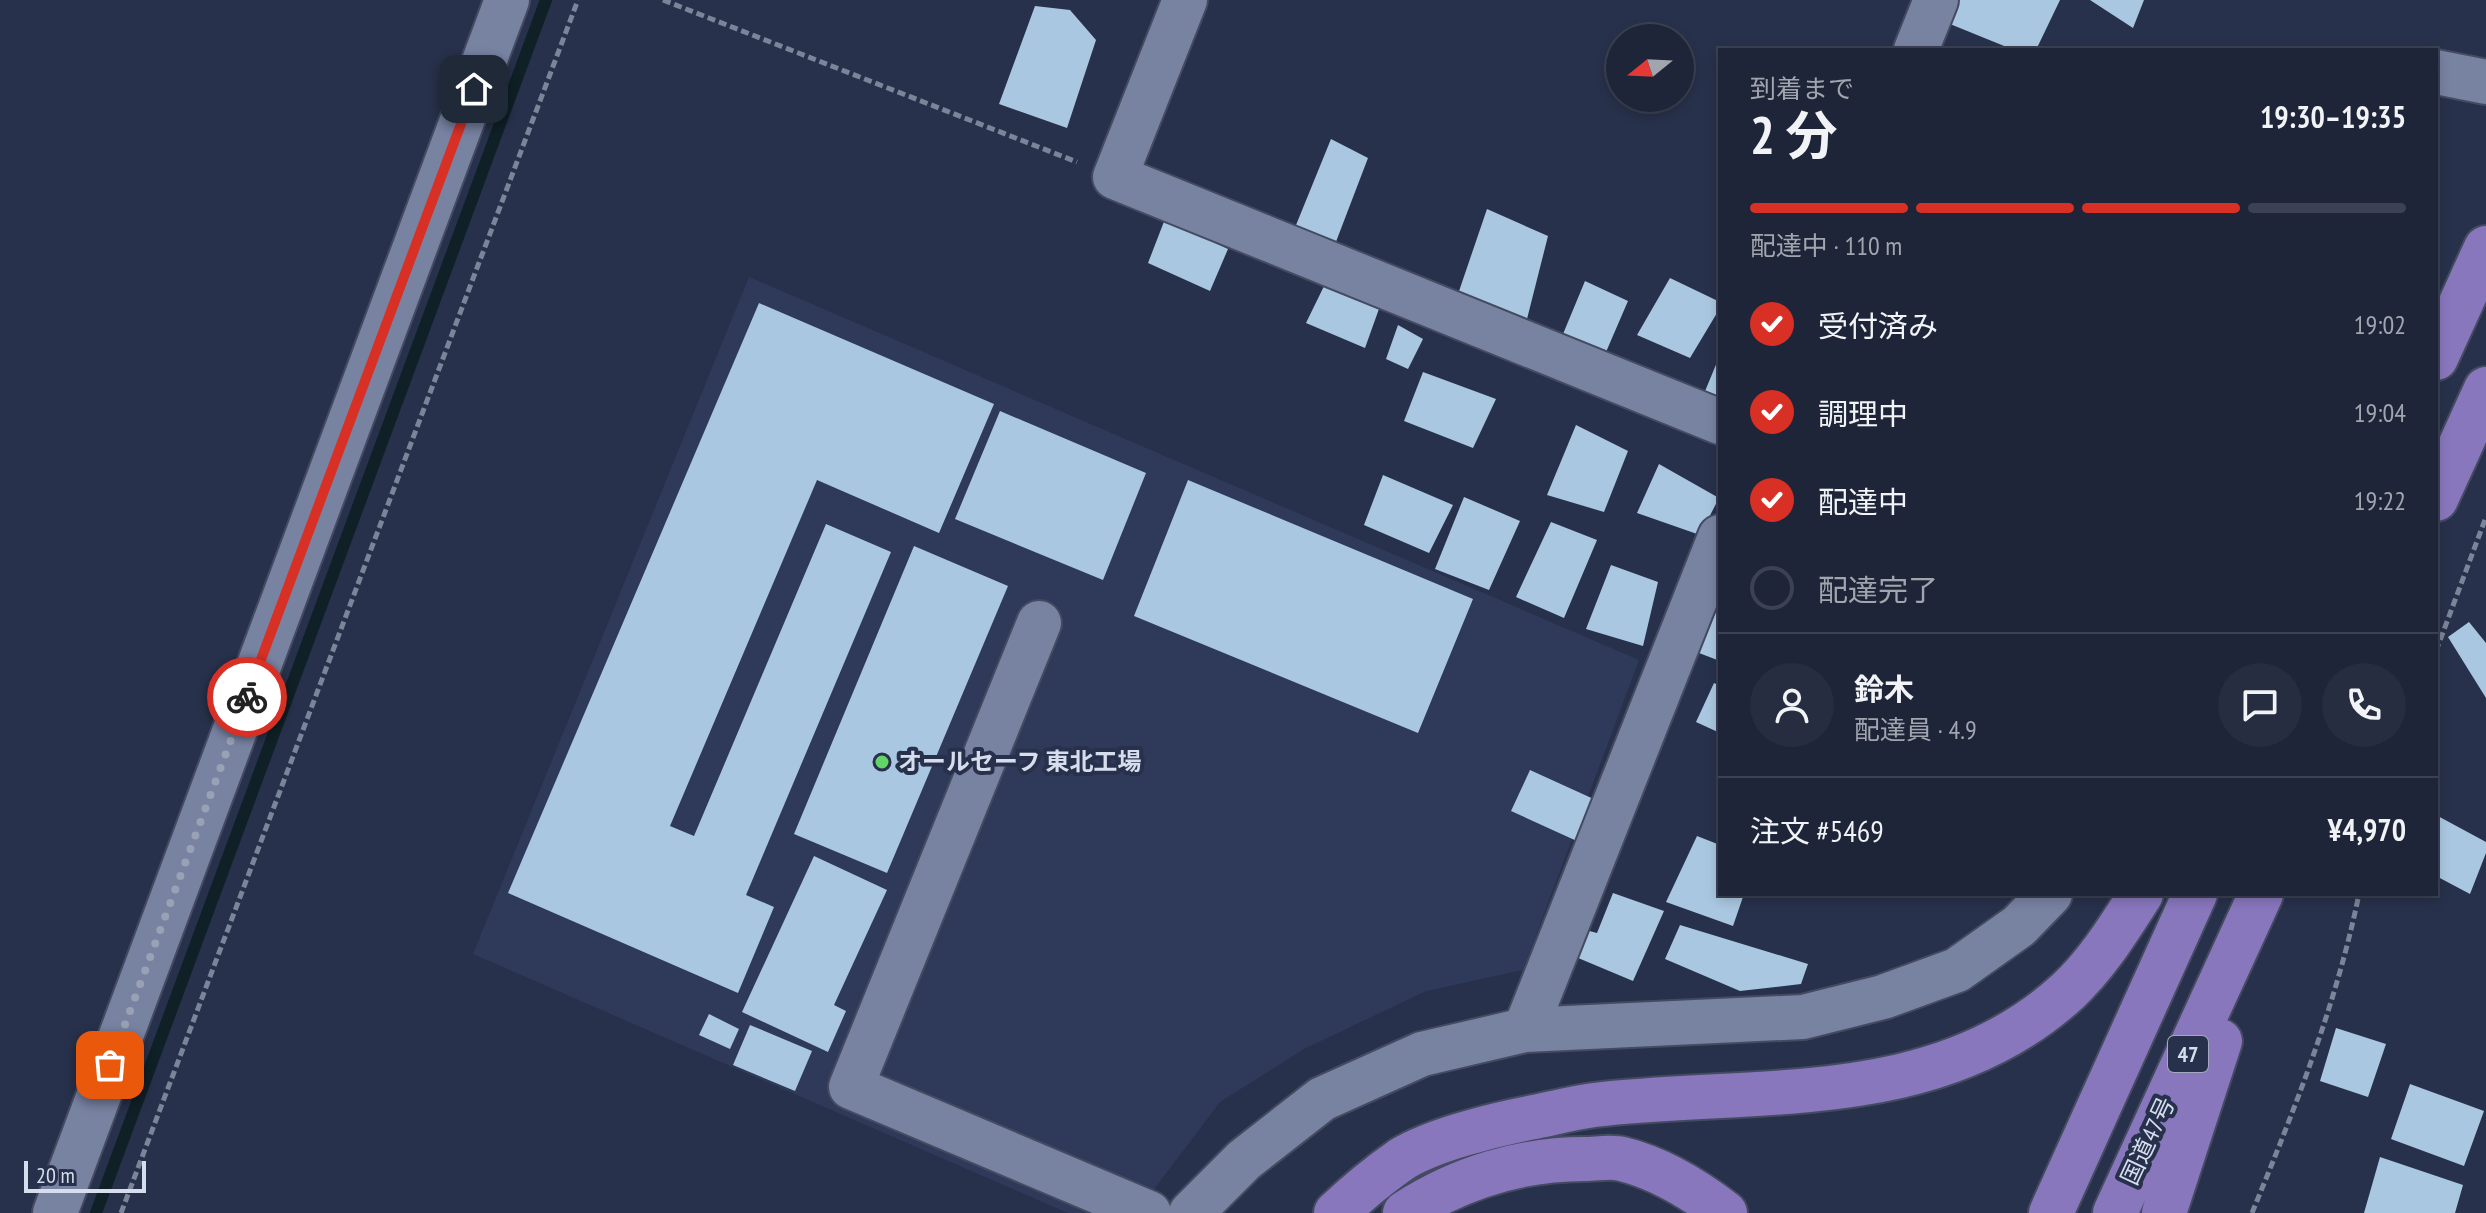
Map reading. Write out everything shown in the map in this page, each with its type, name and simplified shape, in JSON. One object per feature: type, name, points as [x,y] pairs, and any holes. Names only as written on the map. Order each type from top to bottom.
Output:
[{"type":"highway","points":[[2438,354],[2486,248]]},
{"type":"highway","points":[[2438,495],[2486,389]]},
{"type":"highway","points":[[1336,1213],[1404,1158],[1488,1126],[1593,1106],[1852,1086],[1910,1075],[1970,1053],[2024,1024],[2068,991],[2107,947],[2140,896]]},
{"type":"highway","name":"47","points":[[2051,1213],[2194,896]]},
{"type":"highway","points":[[2164,1213],[2263,896]]},
{"type":"highway","name":"国道47号","points":[[2115,1213],[2263,896]]},
{"type":"highway","points":[[1405,1213],[1435,1193],[1493,1172],[1550,1159],[1620,1158],[1677,1180],[1725,1213]]},
{"type":"street","points":[[55,1213],[507,0]]},
{"type":"street","points":[[1185,0],[1115,177],[1718,421]]},
{"type":"street","points":[[1917,48],[1936,0]]},
{"type":"street","points":[[2438,72],[2486,82]]},
{"type":"street","points":[[1525,1030],[1718,542]]},
{"type":"street","points":[[1039,623],[851,1087],[1149,1213]]},
{"type":"street","points":[[1191,1213],[1244,1160],[1322,1099],[1422,1054],[1525,1030],[1803,1017],[1883,997],[1957,970],[2019,926],[2048,896]]},
{"type":"path","points":[[121,1213],[578,0]]},
{"type":"path","points":[[663,0],[1115,177]]},
{"type":"path","points":[[2438,646],[2486,517]]},
{"type":"path","points":[[2252,1213],[2294,1110],[2338,986],[2359,896]]},
{"type":"shaded area","points":[[749,277],[1639,660],[1523,970],[1426,991],[1304,1049],[1220,1102],[1136,1213],[1068,1213],[473,954]]},
{"type":"building","points":[[1959,0],[2060,0],[2037,48],[2009,48],[1950,24]]},
{"type":"building","points":[[2090,0],[2144,0],[2133,28]]},
{"type":"building","points":[[1035,6],[1070,10],[1096,40],[1067,128],[999,104]]},
{"type":"building","points":[[1331,139],[1368,158],[1334,247],[1294,230]]},
{"type":"building","points":[[1487,209],[1548,236],[1527,319],[1457,297]]},
{"type":"building","points":[[1165,219],[1228,249],[1210,291],[1148,263]]},
{"type":"building","points":[[1670,278],[1718,301],[1718,311],[1690,358],[1637,335]]},
{"type":"building","points":[[1585,281],[1628,301],[1606,352],[1563,334]]},
{"type":"building","points":[[1326,282],[1380,306],[1365,348],[1306,323]]},
{"type":"building","points":[[759,303],[994,404],[939,533],[817,480],[670,826],[694,836],[826,524],[891,552],[746,895],[774,907],[738,993],[508,893]]},
{"type":"building","points":[[1398,325],[1423,339],[1408,369],[1386,359]]},
{"type":"building","points":[[1718,360],[1718,400],[1703,396]]},
{"type":"building","points":[[1423,372],[1496,399],[1473,448],[1404,421]]},
{"type":"building","points":[[1000,411],[1146,473],[1103,580],[955,519]]},
{"type":"building","points":[[1576,425],[1628,451],[1604,512],[1547,495]]},
{"type":"building","points":[[1659,464],[1718,497],[1700,535],[1637,513]]},
{"type":"building","points":[[1383,475],[1453,505],[1429,553],[1364,525]]},
{"type":"building","points":[[1188,480],[1473,599],[1418,733],[1134,616]]},
{"type":"building","points":[[1464,497],[1520,521],[1489,590],[1435,569]]},
{"type":"building","points":[[1551,522],[1597,540],[1564,618],[1516,597]]},
{"type":"building","points":[[914,546],[1008,586],[887,873],[794,834]]},
{"type":"building","points":[[1611,565],[1658,582],[1643,646],[1586,629]]},
{"type":"building","points":[[1718,607],[1718,660],[1699,653]]},
{"type":"building","points":[[2469,622],[2486,643],[2486,698],[2448,637]]},
{"type":"building","points":[[1714,683],[1718,685],[1718,732],[1696,722]]},
{"type":"building","points":[[1530,770],[1598,801],[1579,842],[1511,811]]},
{"type":"building","points":[[2438,816],[2486,842],[2486,853],[2470,894],[2438,877]]},
{"type":"building","points":[[1697,836],[1718,844],[1718,896],[1743,896],[1733,926],[1666,902]]},
{"type":"building","points":[[814,856],[887,890],[834,1005],[846,1011],[828,1052],[742,1012]]},
{"type":"building","points":[[1613,893],[1664,911],[1633,981],[1571,955],[1578,928],[1597,933]]},
{"type":"building","points":[[1680,925],[1808,964],[1801,984],[1740,991],[1665,959]]},
{"type":"building","points":[[709,1014],[739,1029],[730,1049],[699,1035]]},
{"type":"building","points":[[750,1025],[812,1051],[795,1091],[733,1065]]},
{"type":"building","points":[[2336,1028],[2386,1044],[2368,1097],[2320,1081]]},
{"type":"building","points":[[2410,1084],[2484,1111],[2464,1166],[2391,1139]]},
{"type":"building","points":[[2380,1157],[2463,1185],[2455,1213],[2364,1213]]},
{"type":"waterway","points":[[96,1213],[546,0]]},
{"type":"way so far","points":[[110,1065],[247,697]]},
{"type":"place","name":"オールセーフ 東北工場","points":[[882,762]]},
{"type":"route","points":[[247,697],[474,89]]}]
